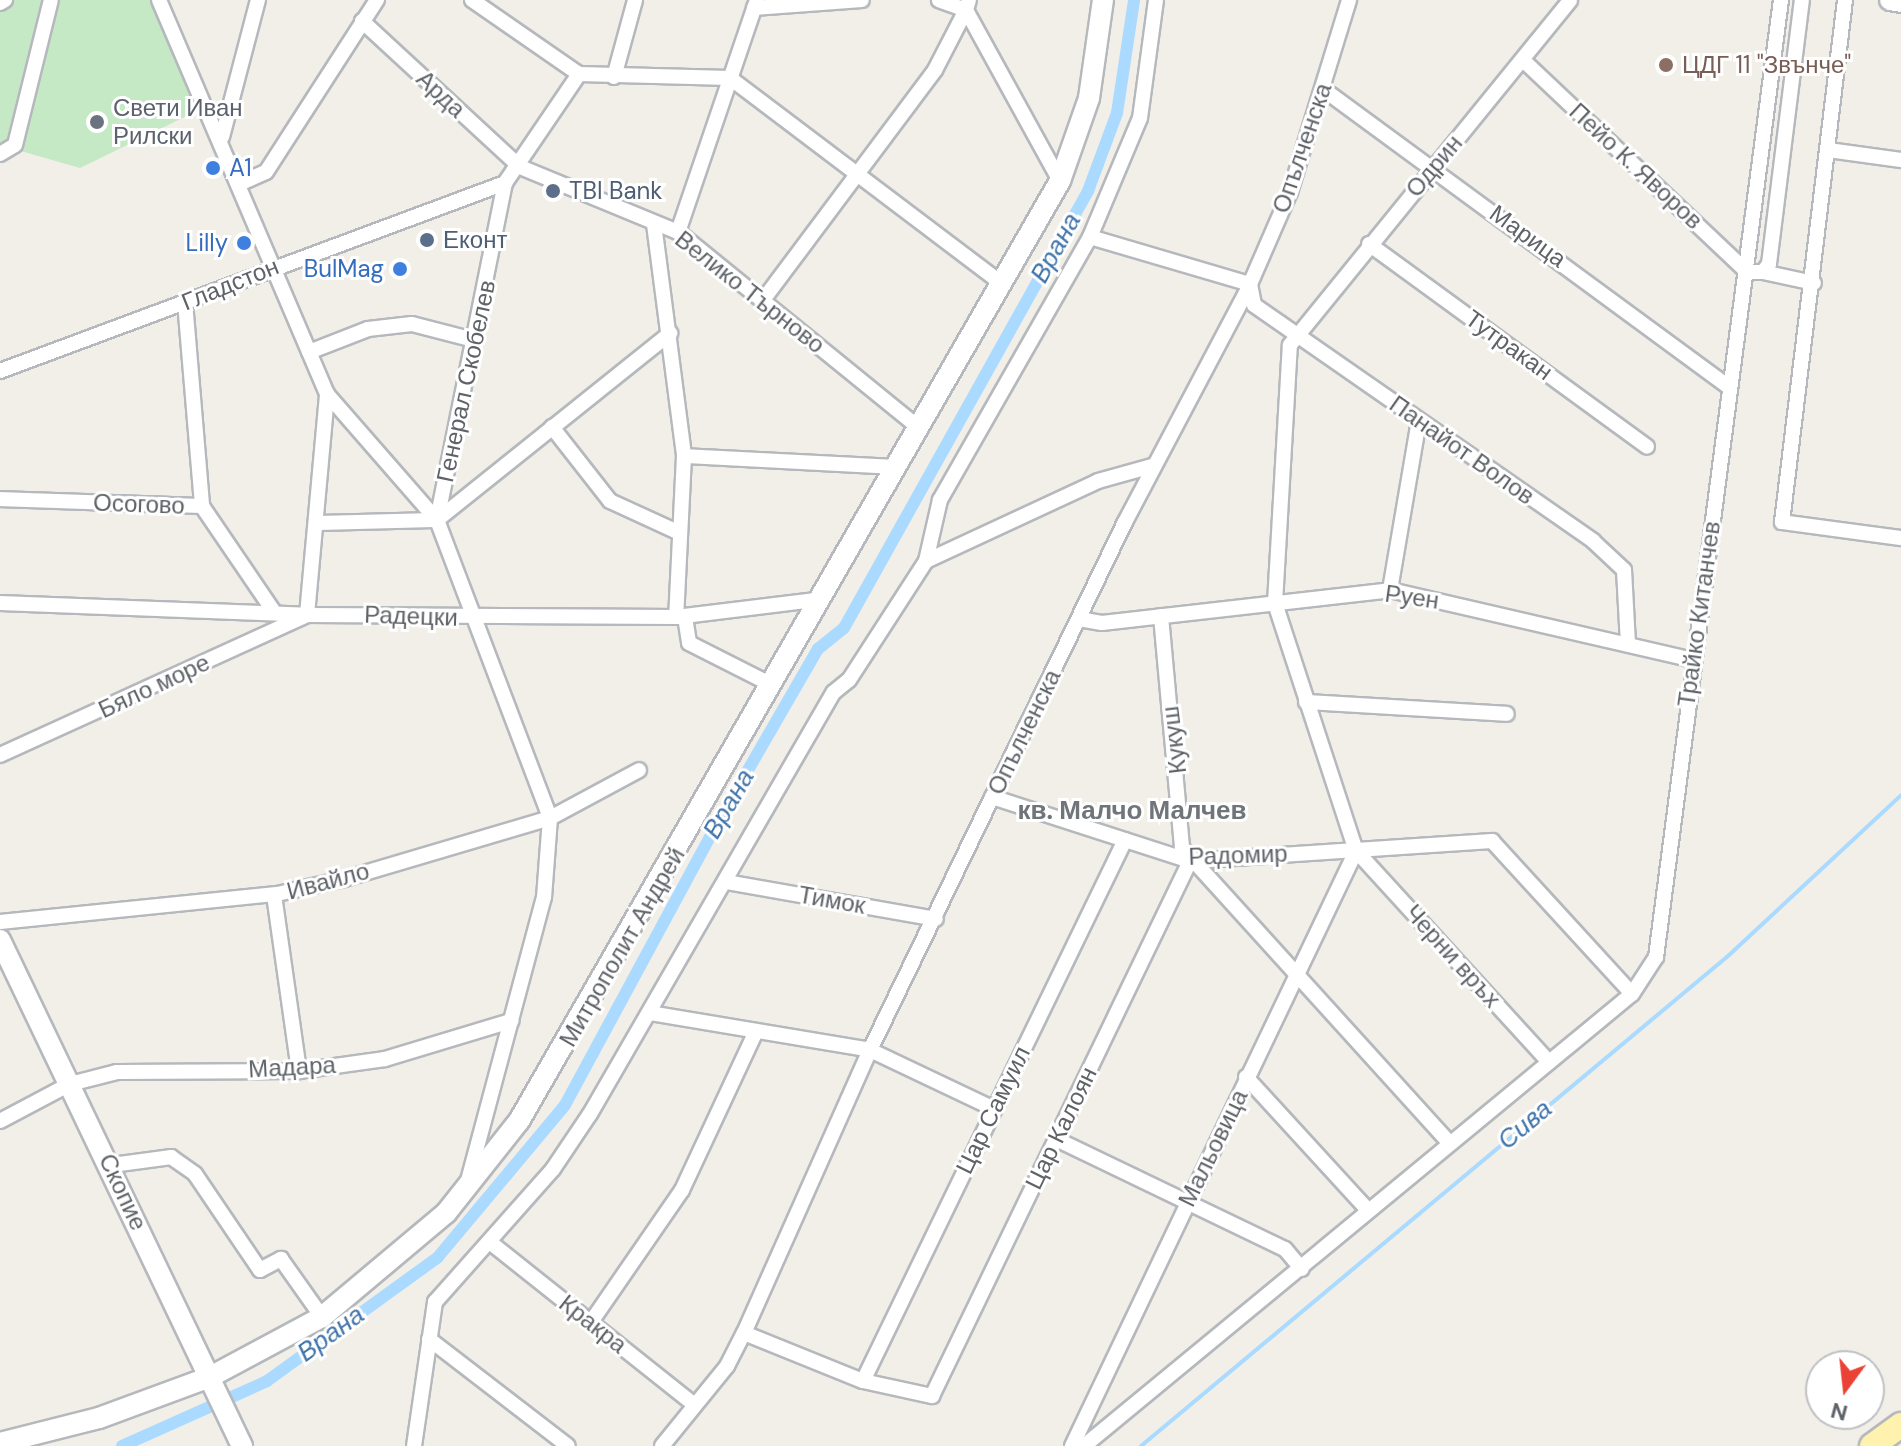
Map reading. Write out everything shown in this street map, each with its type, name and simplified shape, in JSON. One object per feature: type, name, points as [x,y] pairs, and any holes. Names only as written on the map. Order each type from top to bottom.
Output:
[{"type":"main road","points":[[1872,1446],[1901,1425]]},
{"type":"street","points":[[0,154],[15,145],[51,0]]},
{"type":"street","points":[[159,0],[222,137],[327,394],[437,520],[550,818],[544,897],[465,1190]]},
{"type":"street","points":[[222,137],[258,0]]},
{"type":"street","points":[[241,183],[266,172],[377,0]]},
{"type":"street","points":[[472,0],[579,74],[730,78],[861,174],[1002,284]]},
{"type":"street","points":[[614,77],[635,0]]},
{"type":"street","points":[[678,232],[755,4],[862,0]]},
{"type":"street","points":[[939,0],[968,5]]},
{"type":"street","name":"Митрополит Андрей","points":[[0,1443],[99,1418],[212,1381],[322,1317],[465,1190],[519,1121],[1060,181],[1089,98],[1103,0]]},
{"type":"street","points":[[414,1446],[435,1302],[491,1243],[553,1169],[650,1013],[834,692],[849,680],[926,561],[940,500],[1090,237],[1140,118],[1156,0]]},
{"type":"street","name":"Опълченска","points":[[662,1446],[695,1405],[744,1333],[870,1050],[936,919],[992,797],[1152,466],[1250,284],[1290,192],[1349,0]]},
{"type":"street","name":"Одрин","points":[[1298,333],[1433,166],[1524,61],[1570,0]]},
{"type":"street","name":"Трайко Китанчев","points":[[1632,994],[1656,957],[1781,0]]},
{"type":"street","points":[[1763,272],[1802,0]]},
{"type":"street","points":[[1845,0],[1814,283],[1782,522],[1901,538]]},
{"type":"street","points":[[1890,0],[1901,2]]},
{"type":"street","points":[[763,300],[861,174],[935,70],[968,5]]},
{"type":"street","points":[[968,5],[1060,181]]},
{"type":"street","name":"Арда","points":[[362,21],[520,167]]},
{"type":"street","name":"Пейо К. Яворов","points":[[1524,61],[1747,272]]},
{"type":"street","points":[[505,183],[520,167],[579,74]]},
{"type":"street","name":"Марица","points":[[1323,89],[1433,166],[1730,388]]},
{"type":"street","points":[[1828,150],[1901,160]]},
{"type":"street","name":"Велико Търново","points":[[520,167],[678,232],[918,427]]},
{"type":"street","name":"Гладстон","points":[[0,371],[274,266],[505,183]]},
{"type":"street","name":"Генерал Скобелев","points":[[437,520],[505,183]]},
{"type":"street","points":[[654,224],[684,456],[680,617],[689,643],[772,685]]},
{"type":"street","points":[[1090,237],[1250,284]]},
{"type":"street","name":"Тутракан","points":[[1369,244],[1647,447]]},
{"type":"street","points":[[1747,272],[1763,272],[1814,283]]},
{"type":"street","name":"Панайот Волов","points":[[1250,284],[1254,305],[1298,333],[1616,560],[1629,598],[1628,643]]},
{"type":"street","points":[[185,302],[202,506]]},
{"type":"street","points":[[309,352],[368,329],[412,324],[474,340]]},
{"type":"street","points":[[316,523],[437,520],[670,333]]},
{"type":"street","points":[[1298,333],[1290,345],[1275,603],[1356,851]]},
{"type":"street","points":[[307,615],[327,394]]},
{"type":"street","points":[[1390,590],[1419,420]]},
{"type":"street","points":[[552,427],[610,501],[680,533]]},
{"type":"street","points":[[684,456],[894,467]]},
{"type":"street","points":[[926,561],[1098,481],[1152,466]]},
{"type":"street","name":"Осогово","points":[[0,499],[202,506],[272,609]]},
{"type":"street","name":"Руен","points":[[1079,619],[1161,616],[1390,590],[1693,660]]},
{"type":"street","name":"Радецки","points":[[0,603],[272,609],[307,615],[680,617],[822,599]]},
{"type":"street","name":"Бяло море","points":[[0,755],[307,615]]},
{"type":"street","name":"Кукуш","points":[[1161,616],[1182,848],[1190,861]]},
{"type":"street","points":[[1306,702],[1507,714]]},
{"type":"street","name":"Ивайло","points":[[0,922],[274,895],[550,818],[639,770]]},
{"type":"street","name":"Радомир","points":[[992,797],[1190,861],[1492,841],[1632,994]]},
{"type":"street","name":"Цар Самуил","points":[[863,1381],[1125,840]]},
{"type":"street","name":"Мальовица","points":[[1072,1446],[1356,851]]},
{"type":"street","name":"Черни връх","points":[[1356,851],[1549,1062]]},
{"type":"street","points":[[1190,861],[1449,1142]]},
{"type":"street","name":"Цар Калоян","points":[[863,1381],[932,1396],[1190,861]]},
{"type":"street","name":"Тимок","points":[[727,882],[936,919]]},
{"type":"street","points":[[274,895],[299,1071]]},
{"type":"street","name":"Скопие","points":[[0,940],[112,1165],[242,1446]]},
{"type":"street","points":[[1084,1446],[1632,994]]},
{"type":"street","points":[[650,1013],[870,1050],[994,1109]]},
{"type":"street","name":"Мадара","points":[[0,1121],[70,1084],[117,1072],[299,1071],[385,1059],[511,1021]]},
{"type":"street","points":[[591,1322],[682,1190],[756,1031]]},
{"type":"street","points":[[1246,1077],[1368,1210]]},
{"type":"street","points":[[1056,1139],[1285,1249],[1302,1269]]},
{"type":"street","points":[[112,1165],[171,1157],[183,1166],[260,1270],[281,1259],[322,1317]]},
{"type":"street","name":"Кракра","points":[[491,1243],[695,1405]]},
{"type":"street","points":[[744,1333],[863,1381]]},
{"type":"street","points":[[429,1339],[568,1446]]},
{"type":"green space","points":[[0,0],[163,0],[211,104],[80,168],[0,145]]},
{"type":"waterway","name":"Врана","points":[[122,1446],[267,1381],[438,1257],[565,1105],[718,822],[818,649],[844,628],[1088,191],[1117,113],[1134,0]]},
{"type":"waterway","name":"Сива","points":[[1141,1446],[1728,956],[1901,795]]},
{"type":"place","name":"ЦДГ 11 \"Звънче\"","points":[[1666,65]]},
{"type":"place","name":"Свети Иван Рилски","points":[[97,122]]},
{"type":"place","name":"A1","points":[[213,168]]},
{"type":"place","name":"TBI Bank","points":[[553,191]]},
{"type":"place","name":"Еконт","points":[[427,240]]},
{"type":"place","name":"Lilly","points":[[244,243]]},
{"type":"place","name":"BulMag","points":[[400,269]]},
{"type":"district","name":"кв. Малчо Малчев","points":[[1132,811]]}]
